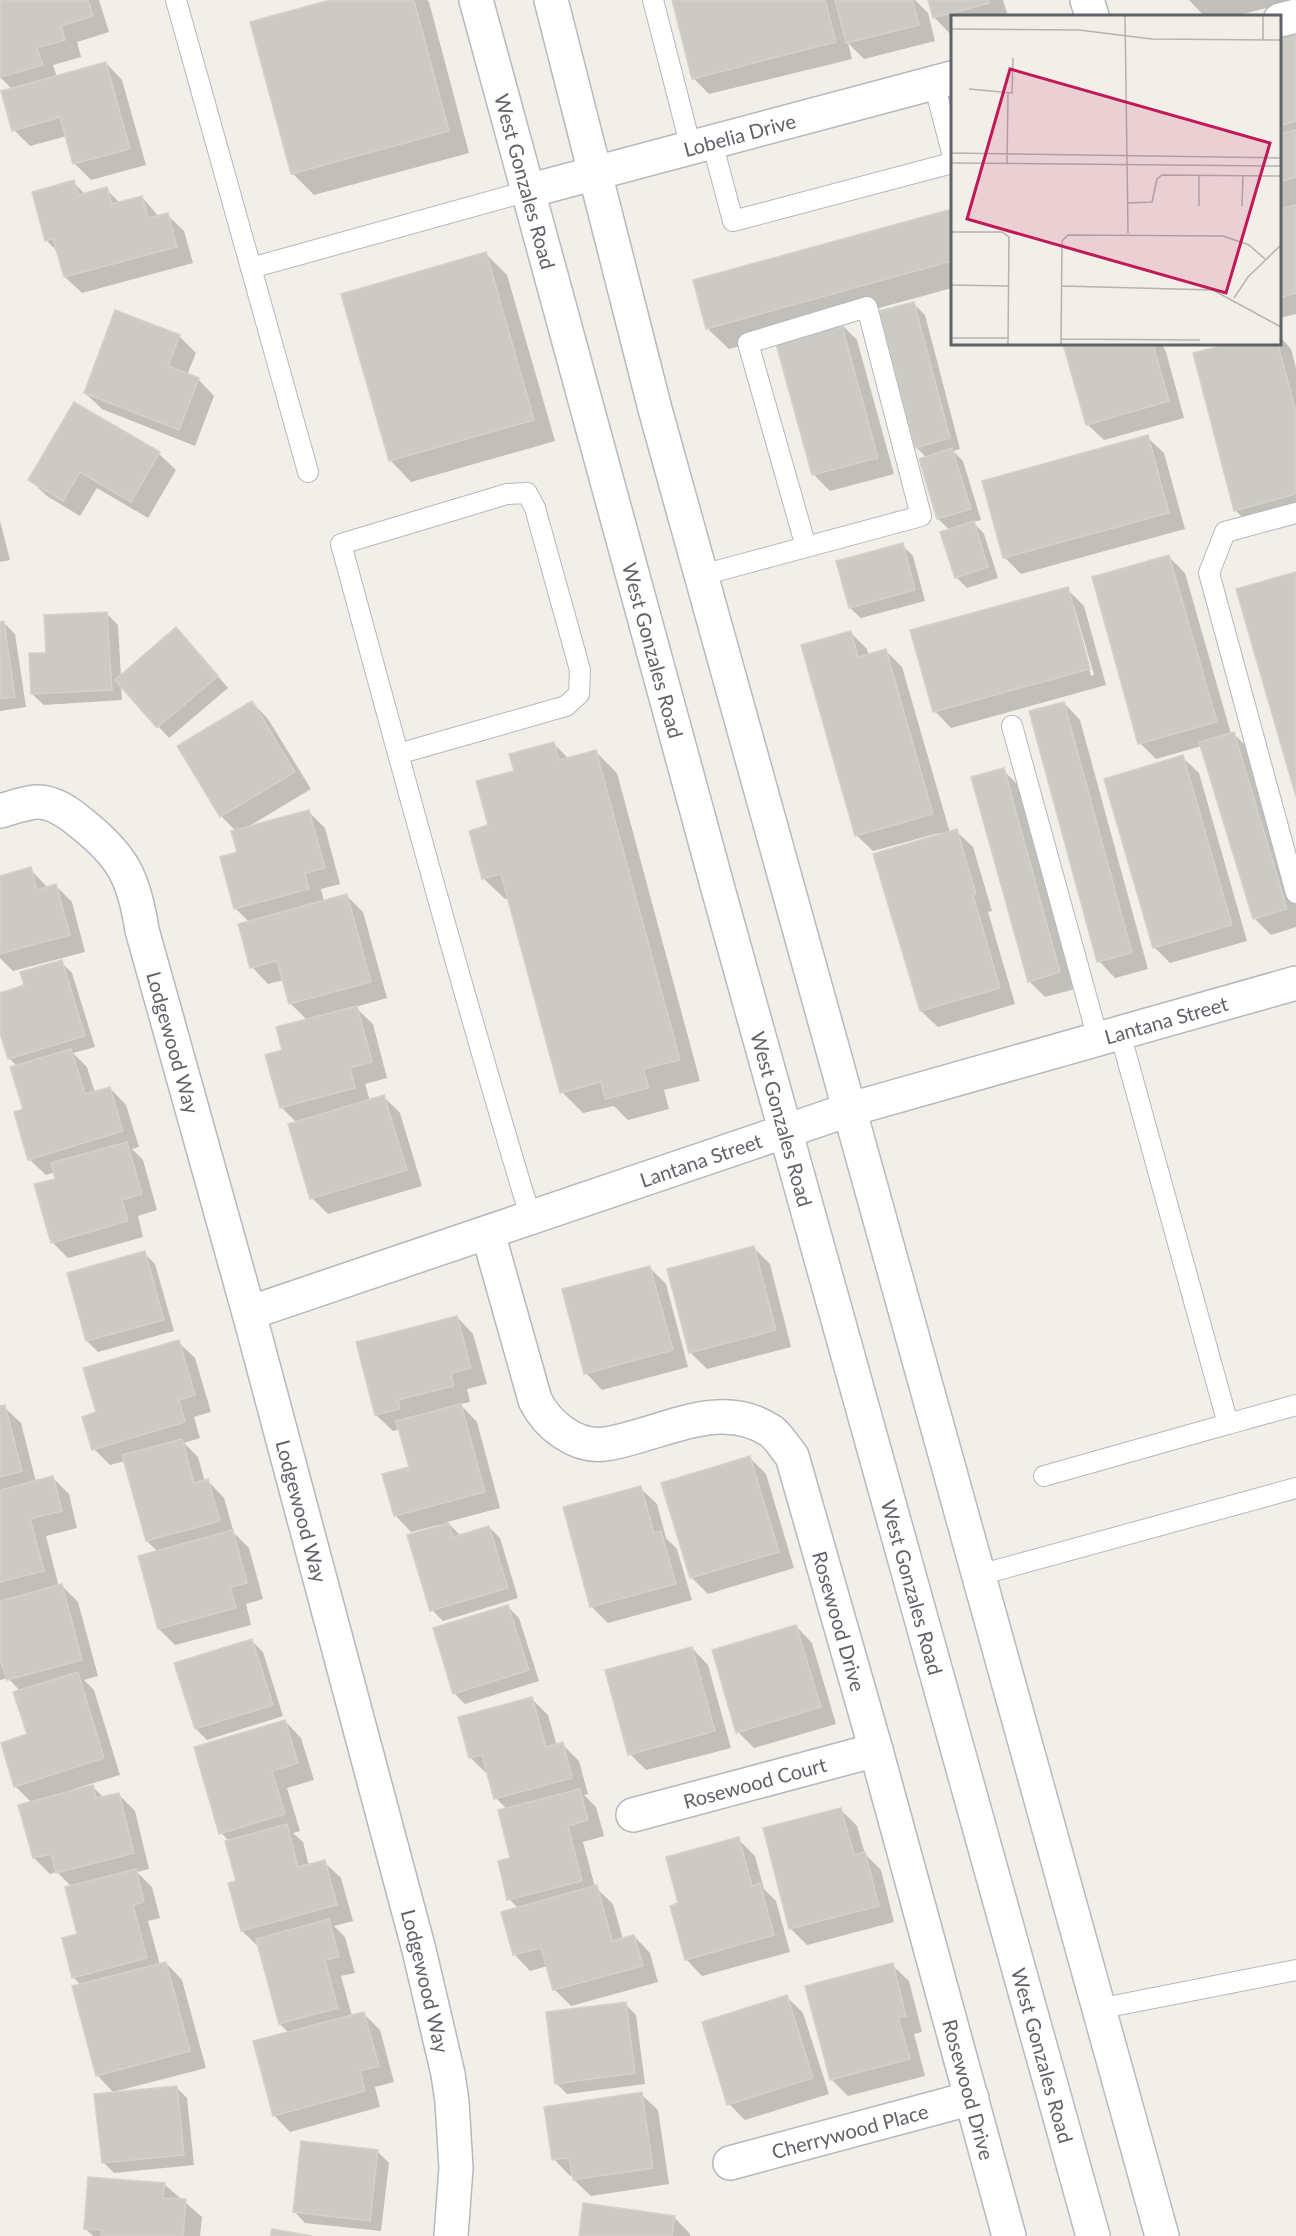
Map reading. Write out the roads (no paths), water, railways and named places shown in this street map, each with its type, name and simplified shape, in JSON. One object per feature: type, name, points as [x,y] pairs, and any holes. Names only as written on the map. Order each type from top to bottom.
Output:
[{"type":"street","name":"West Gonzales Road","points":[[476,0],[786,1131],[1093,2236]]},
{"type":"street","points":[[551,0],[594,174],[702,575],[1162,2236]]},
{"type":"street","points":[[1087,0],[1092,15]]},
{"type":"street","points":[[1281,20],[1296,16]]},
{"type":"street","name":"Lobelia Drive","points":[[528,191],[943,81]]},
{"type":"street","name":"Lodgewood Way","points":[[0,811],[37,802],[53,805],[69,813],[104,841],[124,867],[137,898],[142,930],[249,1313],[416,1938],[448,2074],[456,2168],[451,2236]]},
{"type":"street","name":"Lantana Street","points":[[249,1313],[851,1109],[1296,983]]},
{"type":"street","name":"Rosewood Drive","points":[[488,1233],[536,1400],[540,1410],[557,1429],[579,1441],[604,1444],[698,1419],[714,1417],[747,1420],[772,1432],[792,1456],[876,1750],[1009,2236]]},
{"type":"street","name":"Rosewood Court","points":[[633,1815],[876,1750]]},
{"type":"street","name":"Cherrywood Place","points":[[730,2163],[972,2098]]},
{"type":"lane","points":[[176,0],[308,472]]},
{"type":"lane","points":[[653,0],[701,145],[733,221],[951,163]]},
{"type":"lane","points":[[943,81],[951,145]]},
{"type":"lane","points":[[251,268],[528,191]]},
{"type":"lane","points":[[702,575],[806,547],[921,516],[867,307],[748,343],[806,547]]},
{"type":"lane","points":[[398,754],[566,706],[579,694],[580,670],[535,508],[527,493],[507,494],[340,544],[398,754],[482,1056],[531,1219]]},
{"type":"lane","points":[[1296,513],[1225,532],[1209,573],[1296,893]]},
{"type":"lane","points":[[1012,726],[1228,1424]]},
{"type":"lane","points":[[1044,1476],[1296,1405]]},
{"type":"lane","points":[[979,1575],[1296,1488]]},
{"type":"lane","points":[[1098,2009],[1296,1970]]}]
